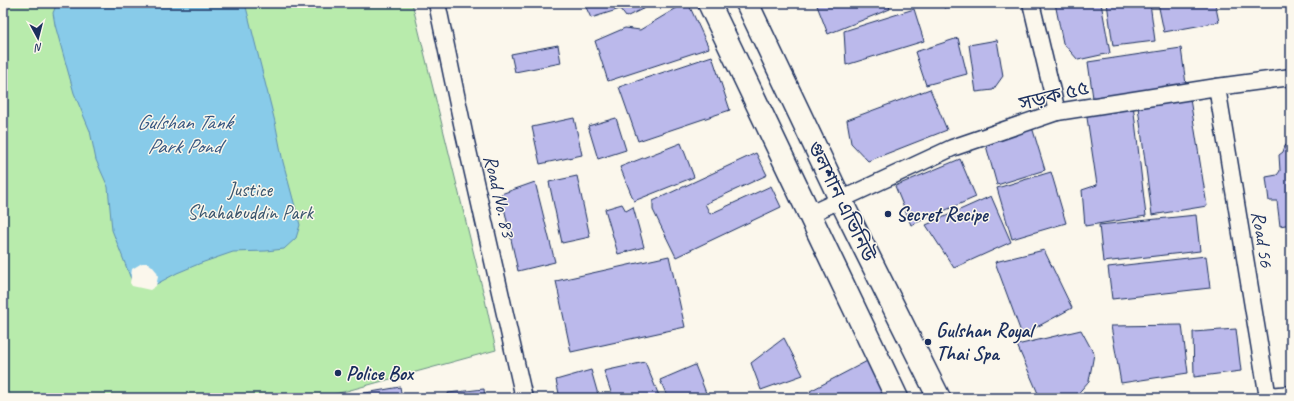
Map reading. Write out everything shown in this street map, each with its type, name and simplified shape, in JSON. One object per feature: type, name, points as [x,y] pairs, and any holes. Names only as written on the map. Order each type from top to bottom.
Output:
[{"type":"street","name":"Road No. 83","points":[[437,3],[464,133],[524,398]]},
{"type":"street","name":"গুলশান এভিনিউ","points":[[709,3],[897,398]]},
{"type":"street","name":"গুলশান এভিনিউ","points":[[747,3],[841,201],[939,398]]},
{"type":"street","points":[[1031,3],[1057,112]]},
{"type":"street","name":"সড়ক ৫৫","points":[[810,214],[841,201],[952,148],[1057,112],[1291,77]]},
{"type":"street","name":"Road 56","points":[[1217,87],[1268,397]]},
{"type":"street","points":[[1268,397],[1291,394]]},
{"type":"green space","name":"Justice Shahabuddin Park","points":[[3,3],[412,3],[484,295],[496,350],[321,398],[3,398]]},
{"type":"water","name":"Gulshan Tank Park Pond","points":[[57,3],[245,3],[275,122],[283,162],[300,225],[296,238],[284,249],[233,252],[177,273],[149,288],[133,284],[112,230],[108,187],[96,160],[90,131],[74,93],[55,25],[53,13]]},
{"type":"pier","points":[[142,263],[148,263],[157,272],[158,277],[156,286],[150,290],[132,286],[130,283],[132,269]]},
{"type":"building","points":[[584,3],[655,3],[626,17],[620,9],[591,18]]},
{"type":"building","points":[[685,3],[688,3],[709,48],[608,81],[595,41],[625,28],[640,30]]},
{"type":"building","points":[[816,3],[888,3],[890,9],[828,34]]},
{"type":"building","points":[[943,3],[968,3],[944,8]]},
{"type":"building","points":[[1055,3],[1101,3],[1110,53],[1078,60],[1063,43]]},
{"type":"building","points":[[1107,3],[1150,3],[1155,41],[1113,46]]},
{"type":"building","points":[[1158,3],[1215,3],[1219,22],[1164,32]]},
{"type":"building","points":[[914,9],[924,41],[846,65],[844,31]]},
{"type":"building","points":[[958,38],[967,74],[926,85],[915,52]]},
{"type":"building","points":[[997,40],[1003,76],[993,90],[976,92],[969,45]]},
{"type":"building","points":[[558,45],[561,63],[515,72],[511,54]]},
{"type":"building","points":[[1181,48],[1186,84],[1093,98],[1088,62]]},
{"type":"building","points":[[712,56],[730,110],[638,141],[619,87]]},
{"type":"building","points":[[930,89],[947,130],[868,161],[851,143],[847,120]]},
{"type":"building","points":[[1190,99],[1207,206],[1152,215],[1138,107]]},
{"type":"building","points":[[1133,104],[1146,216],[1085,226],[1082,190],[1097,185],[1086,111]]},
{"type":"building","points":[[574,118],[582,155],[540,164],[532,127]]},
{"type":"building","points":[[616,118],[626,150],[598,159],[588,126]]},
{"type":"building","points":[[1032,127],[1045,170],[997,185],[985,142]]},
{"type":"building","points":[[1291,140],[1291,224],[1280,226],[1277,201],[1269,201],[1266,177],[1277,175],[1280,171],[1279,155],[1283,152],[1285,146]]},
{"type":"building","points":[[681,143],[694,177],[634,201],[620,167]]},
{"type":"building","points":[[756,153],[767,175],[705,204],[710,214],[771,186],[781,207],[676,257],[653,210],[653,201]]},
{"type":"building","points":[[960,159],[976,197],[911,225],[895,186]]},
{"type":"building","points":[[1051,172],[1066,223],[1012,239],[997,188]]},
{"type":"building","points":[[577,176],[590,237],[562,243],[549,182]]},
{"type":"building","points":[[535,182],[555,262],[518,271],[501,194]]},
{"type":"building","points":[[991,196],[1011,242],[954,268],[926,225]]},
{"type":"building","points":[[622,204],[626,211],[633,207],[644,247],[618,254],[605,209]]},
{"type":"building","points":[[1196,215],[1200,251],[1103,262],[1099,225]]},
{"type":"building","points":[[1044,250],[1072,308],[1022,335],[995,262]]},
{"type":"building","points":[[669,256],[685,327],[571,352],[556,281]]},
{"type":"building","points":[[1206,256],[1210,288],[1112,299],[1108,267]]},
{"type":"building","points":[[1182,325],[1188,373],[1121,383],[1111,326]]},
{"type":"building","points":[[1236,329],[1241,371],[1194,377],[1193,332]]},
{"type":"building","points":[[1081,330],[1094,354],[1089,381],[1074,398],[1040,398],[1017,345]]},
{"type":"building","points":[[784,338],[803,375],[761,390],[751,363]]},
{"type":"building","points":[[873,358],[892,398],[813,398],[810,391]]},
{"type":"building","points":[[645,362],[660,398],[613,398],[604,371]]},
{"type":"building","points":[[695,365],[708,398],[668,398],[660,380]]},
{"type":"building","points":[[591,370],[599,398],[560,398],[556,380]]},
{"type":"building","points":[[400,387],[402,398],[348,398],[348,396]]},
{"type":"building","points":[[484,389],[485,398],[449,398],[448,393]]},
{"type":"building","points":[[799,393],[802,398],[789,398]]},
{"type":"place","name":"Secret Recipe","points":[[888,214]]},
{"type":"place","name":"Gulshan Royal Thai Spa","points":[[928,342]]},
{"type":"place","name":"Police Box","points":[[338,373]]}]
